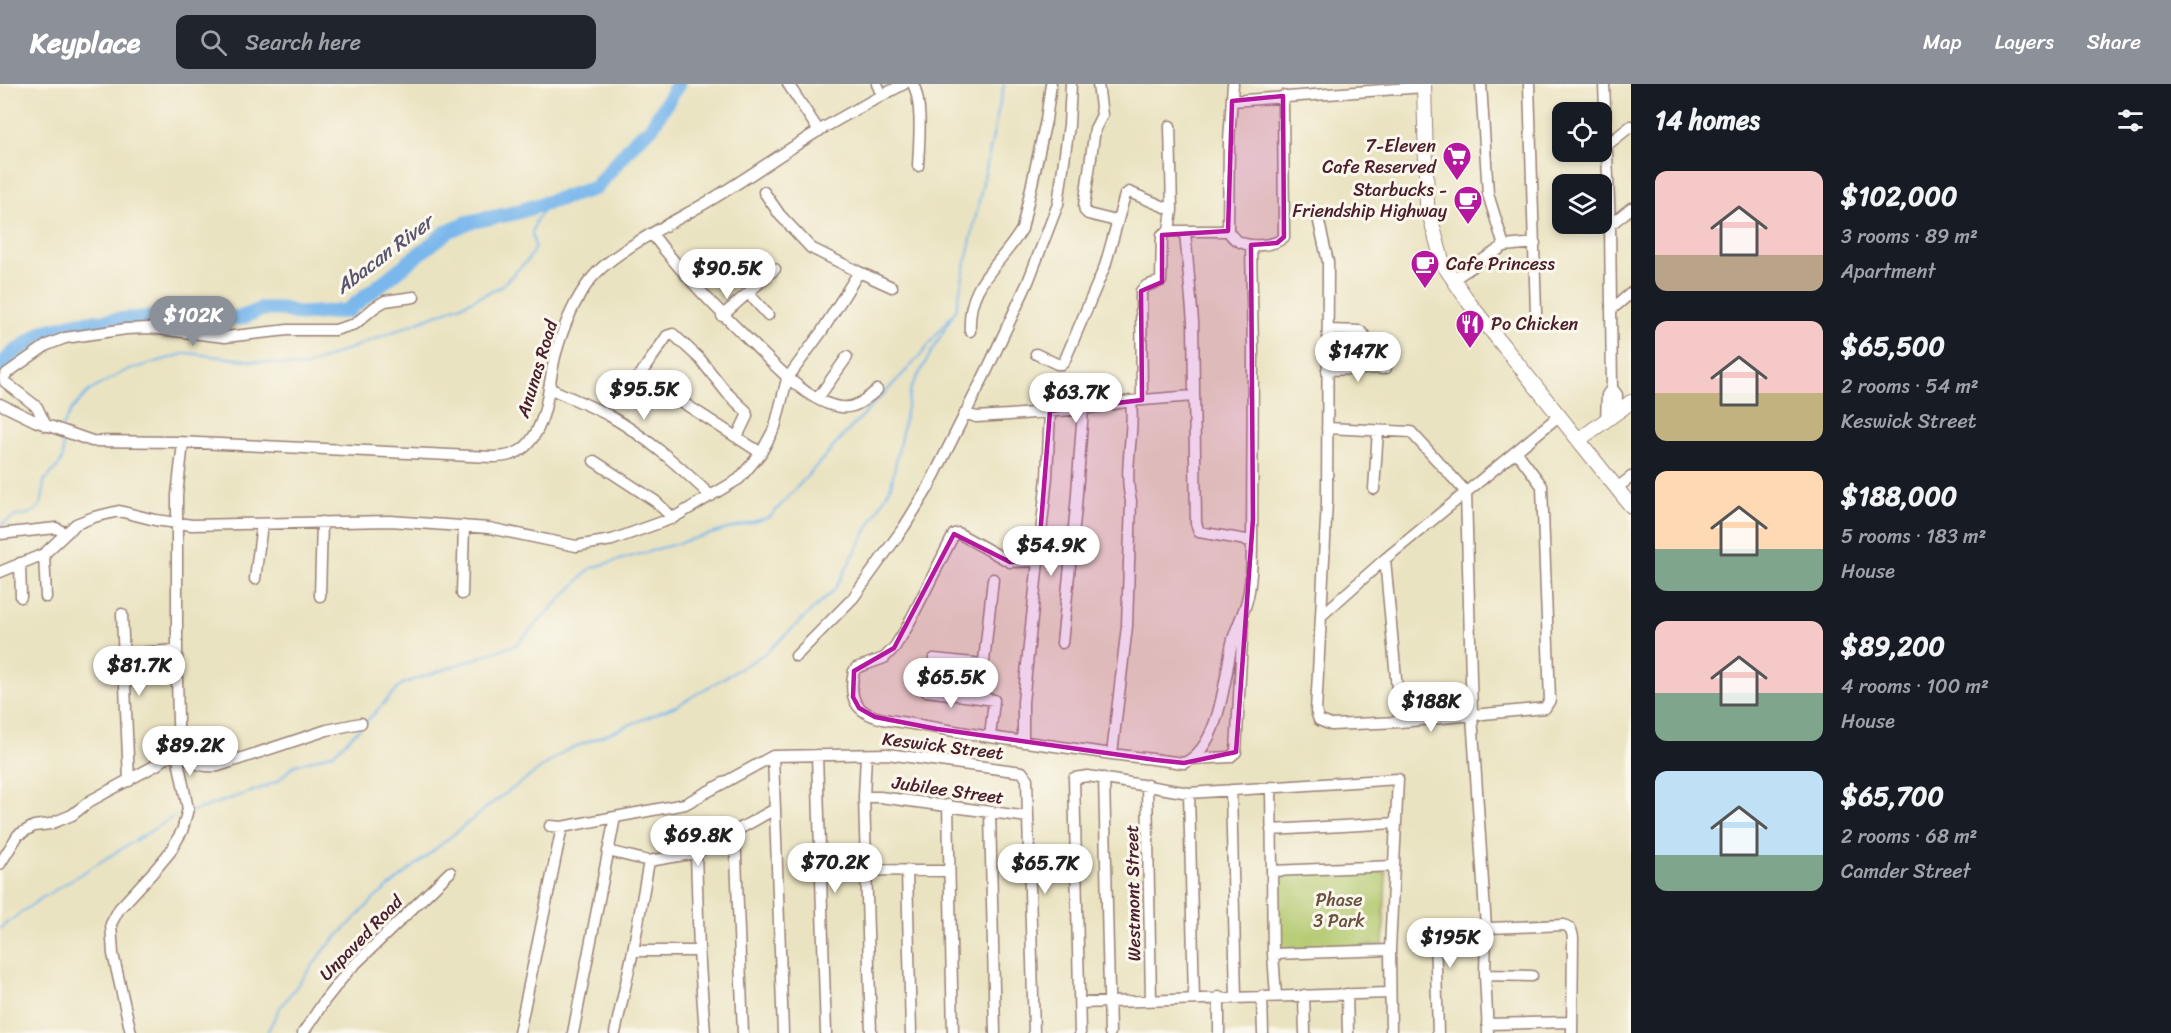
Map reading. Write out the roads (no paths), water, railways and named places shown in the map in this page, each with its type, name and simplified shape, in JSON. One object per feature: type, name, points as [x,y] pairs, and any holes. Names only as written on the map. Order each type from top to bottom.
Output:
[{"type":"main road","points":[[1424,85],[1427,205],[1443,264],[1452,280],[1631,506]]},
{"type":"main road","points":[[1580,440],[1631,402]]},
{"type":"street","points":[[788,84],[819,131]]},
{"type":"street","points":[[877,84],[882,95]]},
{"type":"street","name":"Anunas Road","points":[[0,404],[48,426],[92,441],[508,456],[522,450],[532,439],[540,422],[556,354],[564,331],[586,286],[600,270],[652,234],[726,191],[819,131],[904,84]]},
{"type":"street","points":[[913,84],[918,103],[918,166]]},
{"type":"street","points":[[969,331],[969,315],[974,295],[997,261],[1013,245],[1022,229],[1044,130],[1051,84]]},
{"type":"street","points":[[796,656],[852,598],[904,527],[928,488],[1028,282],[1058,204],[1069,125],[1071,84]]},
{"type":"street","points":[[1098,84],[1102,115],[1095,129],[1084,206],[1088,214],[1116,221]]},
{"type":"street","points":[[1233,84],[1229,140],[1228,231],[1240,243],[1251,245],[1277,243],[1284,237],[1283,96]]},
{"type":"street","points":[[1481,84],[1488,194],[1504,246]]},
{"type":"street","points":[[1529,84],[1536,313]]},
{"type":"street","points":[[1604,84],[1605,102]]},
{"type":"street","points":[[1232,101],[1424,85]]},
{"type":"street","points":[[1169,231],[1172,210],[1170,126]]},
{"type":"street","points":[[1612,142],[1631,126]]},
{"type":"street","points":[[764,192],[780,215],[811,248],[892,287]]},
{"type":"street","points":[[1036,354],[1057,364],[1064,362],[1105,266],[1125,195],[1129,192],[1172,210]]},
{"type":"street","points":[[1612,223],[1631,208]]},
{"type":"street","points":[[1319,222],[1328,262],[1327,501],[1316,711],[1319,720],[1331,725],[1400,722],[1545,708],[1550,700],[1542,486],[1516,451]]},
{"type":"street","points":[[1112,754],[1127,626],[1131,501],[1128,480],[1137,400],[1141,291],[1146,286],[1161,281],[1162,235],[1169,231],[1228,231]]},
{"type":"street","points":[[1185,232],[1192,322],[1196,523],[1199,532],[1252,541]]},
{"type":"street","points":[[652,234],[686,277],[722,316],[787,379],[829,404],[841,407],[860,404],[877,390]]},
{"type":"street","points":[[1610,234],[1612,388],[1607,395],[1611,417]]},
{"type":"street","points":[[1452,280],[1504,246],[1535,243]]},
{"type":"street","points":[[1193,759],[1201,750],[1215,719],[1228,672],[1232,643],[1249,595],[1252,541],[1251,245]]},
{"type":"street","points":[[722,316],[775,269]]},
{"type":"street","points":[[0,572],[44,554],[65,532],[83,520],[112,511],[127,512],[155,520],[207,525],[390,522],[489,528],[576,546],[612,540],[673,518],[739,479],[761,453],[775,427],[787,379],[822,331],[860,272]]},
{"type":"street","points":[[748,293],[768,315]]},
{"type":"street","points":[[1612,309],[1631,293]]},
{"type":"street","points":[[48,426],[37,407],[5,381],[4,377],[47,345],[65,338],[126,329],[150,328],[225,337],[288,330],[335,330],[355,324],[375,307],[385,302],[414,297]]},
{"type":"street","points":[[1327,370],[1385,368],[1360,331],[1328,330]]},
{"type":"street","points":[[631,393],[640,375],[667,336],[673,334],[700,359],[727,393],[746,411],[747,416],[736,437]]},
{"type":"street","points":[[818,398],[847,357]]},
{"type":"street","points":[[640,375],[761,453]]},
{"type":"street","points":[[549,388],[627,427],[670,458],[711,496]]},
{"type":"street","points":[[965,413],[976,417],[1083,409],[1137,400],[1193,396]]},
{"type":"street","points":[[1062,643],[1077,501],[1083,409]]},
{"type":"street","points":[[1023,742],[1024,691],[1047,477],[1050,411]]},
{"type":"street","points":[[1321,616],[1385,559],[1560,415]]},
{"type":"street","points":[[1327,428],[1411,432],[1466,492],[1472,716],[1486,928],[1485,975],[1488,1028],[1572,1028],[1573,938],[1568,927],[1486,928],[1439,930],[1435,935],[1438,1033]]},
{"type":"street","points":[[1374,489],[1377,431]]},
{"type":"street","points":[[131,1033],[112,954],[111,924],[119,909],[163,862],[186,820],[188,801],[179,765],[176,650],[177,483],[183,443]]},
{"type":"street","points":[[594,460],[655,501],[673,518]]},
{"type":"street","points":[[1617,488],[1631,477]]},
{"type":"street","points":[[320,596],[322,522]]},
{"type":"street","points":[[255,579],[262,524]]},
{"type":"street","points":[[462,594],[464,526]]},
{"type":"street","points":[[0,534],[56,528],[65,532]]},
{"type":"street","points":[[1038,561],[1010,562],[958,533],[954,534],[894,648],[884,658],[856,668],[852,688],[856,704],[868,714],[883,719],[1023,742],[1184,763],[1193,759],[1230,757],[1236,752],[1243,613]]},
{"type":"street","points":[[44,554],[46,597]]},
{"type":"street","points":[[1385,559],[1400,722]]},
{"type":"street","points":[[20,563],[21,597]]},
{"type":"street","points":[[980,698],[993,579]]},
{"type":"street","points":[[122,614],[129,781]]},
{"type":"street","points":[[124,654],[176,650]]},
{"type":"street","points":[[933,659],[983,664]]},
{"type":"street","points":[[926,691],[994,700],[990,737]]},
{"type":"street","points":[[178,748],[190,762],[209,767],[218,766],[327,730],[361,723]]},
{"type":"street","points":[[0,864],[18,835],[34,826],[50,824],[72,815],[90,801],[158,764],[178,748]]},
{"type":"street","name":"Keswick Street","points":[[519,1033],[556,826],[685,804],[773,756],[817,755],[887,754],[1022,772],[1027,779],[1028,817]]},
{"type":"street","points":[[817,755],[826,1033]]},
{"type":"street","points":[[866,755],[864,797],[871,1033]]},
{"type":"street","points":[[773,756],[783,1033]]},
{"type":"street","points":[[1080,1033],[1074,778],[1088,776],[1189,793],[1398,779],[1390,950],[1391,1033]]},
{"type":"street","points":[[1104,778],[1110,1033]]},
{"type":"street","name":"Westmont Street","points":[[1147,785],[1151,1000]]},
{"type":"street","points":[[1271,787],[1273,954],[1276,996]]},
{"type":"street","points":[[1231,790],[1236,997]]},
{"type":"street","points":[[1189,793],[1194,999]]},
{"type":"street","name":"Jubilee Street","points":[[864,797],[948,805],[1028,817]]},
{"type":"street","points":[[948,805],[953,1033]]},
{"type":"street","points":[[608,851],[649,861],[696,853],[775,809]]},
{"type":"street","points":[[990,812],[995,1033]]},
{"type":"street","points":[[573,1033],[615,817]]},
{"type":"street","points":[[1028,817],[1034,1033]]},
{"type":"street","points":[[1271,830],[1396,823]]},
{"type":"street","points":[[735,831],[743,1033]]},
{"type":"street","points":[[696,853],[699,951],[705,1033]]},
{"type":"street","points":[[615,1033],[649,861]]},
{"type":"street","points":[[1272,871],[1394,866]]},
{"type":"street","points":[[866,870],[949,871]]},
{"type":"street","points":[[907,870],[911,1033]]},
{"type":"street","name":"Unpaved Road","points":[[303,1033],[348,971],[450,872]]},
{"type":"street","points":[[1273,954],[1390,950]]},
{"type":"street","points":[[633,951],[699,951]]},
{"type":"street","points":[[1485,975],[1532,976]]},
{"type":"street","points":[[1080,1003],[1389,993]]},
{"type":"street","points":[[1347,994],[1348,1033]]},
{"type":"street","points":[[1304,995],[1305,1033]]},
{"type":"street","points":[[1262,996],[1263,1033]]},
{"type":"street","points":[[1219,998],[1220,1033]]},
{"type":"waterway","name":"Abacan River","points":[[0,366],[12,354],[44,332],[79,323],[178,315],[240,318],[262,309],[282,309],[300,314],[347,311],[448,231],[469,222],[510,214],[595,188],[637,139],[651,128],[678,84]]},
{"type":"waterway","points":[[267,1033],[279,1009],[326,948],[375,898],[491,804],[565,751],[678,705],[766,653],[835,589],[891,486],[911,388],[956,309],[1004,84]]},
{"type":"waterway","points":[[62,427],[72,409],[89,391],[125,371],[187,353],[303,367],[464,304],[500,287],[528,260],[535,248],[532,233],[536,220],[549,203]]},
{"type":"waterway","points":[[365,723],[402,684],[517,644],[591,568],[770,517],[921,355],[949,318]]},
{"type":"waterway","points":[[0,525],[15,517],[31,513],[39,507],[43,498],[44,481],[59,465],[63,456],[60,435]]},
{"type":"waterway","points":[[190,812],[278,781],[293,766],[334,753],[361,727]]},
{"type":"waterway","points":[[0,928],[37,901],[175,816]]},
{"type":"place","name":"7-Eleven Cafe Reserved","points":[[1457,182]]},
{"type":"place","name":"Starbucks - Friendship Highway","points":[[1468,226]]},
{"type":"place","name":"Cafe Princess","points":[[1425,290]]},
{"type":"place","name":"Po Chicken","points":[[1470,350]]},
{"type":"park label","name":"Phase 3 Park","points":[[1339,910]]}]
